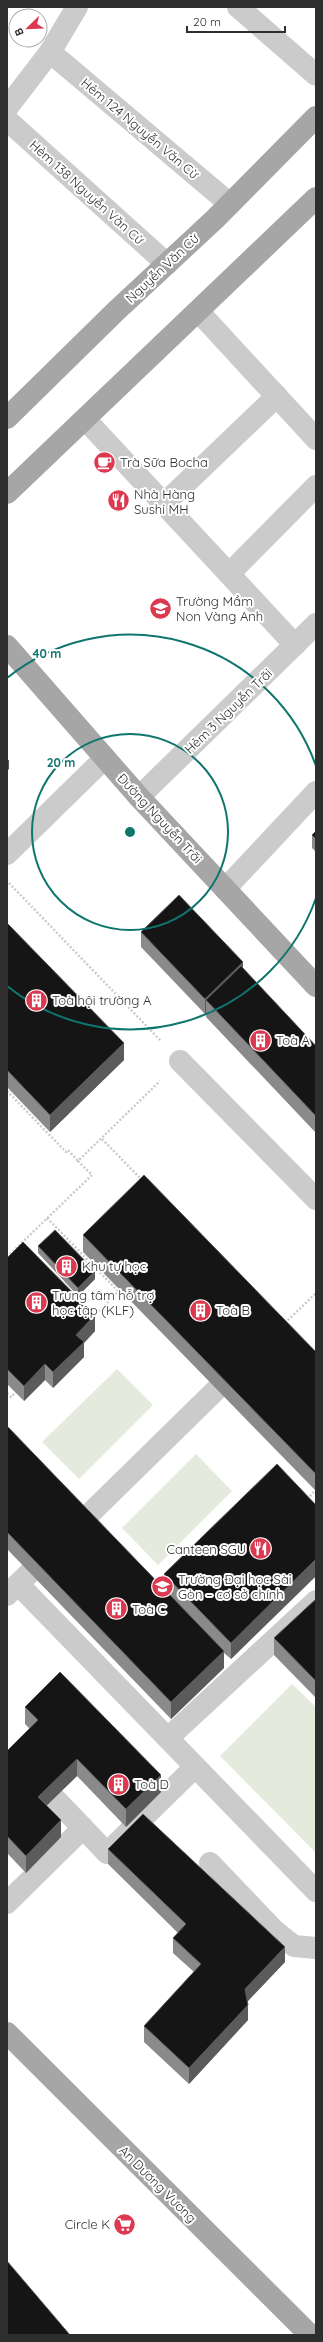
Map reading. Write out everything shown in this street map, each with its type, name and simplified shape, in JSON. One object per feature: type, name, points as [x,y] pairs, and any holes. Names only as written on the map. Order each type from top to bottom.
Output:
[{"type":"main road","name":"Nguyễn Văn Cừ","points":[[7,418],[230,204],[316,117]]},
{"type":"main road","points":[[7,493],[316,198]]},
{"type":"main road","name":"Đường Nguyễn Trãi","points":[[7,646],[15,666],[105,758],[139,797],[316,986]]},
{"type":"main road","name":"An Dương Vương","points":[[7,2033],[310,2335]]},
{"type":"street","points":[[7,108],[50,52],[77,7]]},
{"type":"street","points":[[238,7],[316,75]]},
{"type":"street","name":"Hẻm 124 Nguyễn Văn Cừ","points":[[50,52],[230,204]]},
{"type":"street","name":"Hẻm 138 Nguyễn Văn Cừ","points":[[7,120],[167,264]]},
{"type":"street","points":[[198,310],[316,439]]},
{"type":"street","points":[[164,504],[277,396]]},
{"type":"street","points":[[85,419],[295,645]]},
{"type":"street","points":[[229,574],[316,486]]},
{"type":"street","name":"Hẻm 3 Nguyễn Trãi","points":[[139,797],[316,624]]},
{"type":"street","points":[[7,854],[105,758]]},
{"type":"street","points":[[225,889],[316,792]]},
{"type":"street","points":[[180,1060],[316,1199]]},
{"type":"street","points":[[220,1386],[13,1590],[168,1738],[316,1891]]},
{"type":"street","points":[[168,1738],[316,1602]]},
{"type":"street","points":[[55,1799],[108,1853],[195,1767]]},
{"type":"street","points":[[7,1903],[83,1828]]},
{"type":"street","points":[[210,1863],[274,1930],[294,1946],[316,1948]]},
{"type":"path","points":[[7,880],[180,1060],[102,1139],[78,1161]]},
{"type":"path","points":[[7,1091],[66,1152],[68,1150],[92,1175],[7,1257]]},
{"type":"path","points":[[102,1139],[146,1184]]},
{"type":"path","points":[[47,1218],[118,1292]]},
{"type":"path","points":[[20,1245],[25,1251]]},
{"type":"path","points":[[86,1312],[92,1318],[124,1287],[129,1292]]},
{"type":"path","points":[[284,1324],[316,1293]]},
{"type":"path","points":[[278,1318],[289,1329]]},
{"type":"path","points":[[7,1393],[11,1397],[22,1387]]},
{"type":"path","points":[[305,1501],[316,1490]]},
{"type":"green space","points":[[117,1369],[153,1405],[79,1479],[42,1442]]},
{"type":"green space","points":[[196,1454],[232,1491],[158,1565],[122,1528]]},
{"type":"green space","points":[[292,1684],[316,1707],[316,1853],[220,1756]]},
{"type":"building","points":[[316,831],[316,839],[312,835]]},
{"type":"building","points":[[179,895],[243,962],[205,999],[141,932]]},
{"type":"building","name":"Toà hội trường A","points":[[7,923],[124,1043],[50,1115],[7,1070]]},
{"type":"building","name":"Toà A","points":[[241,966],[316,1046],[316,1116],[206,1000]]},
{"type":"building","name":"Toà B","points":[[144,1175],[316,1352],[316,1474],[83,1235]]},
{"type":"building","name":"Khu tự học","points":[[55,1230],[95,1271],[78,1288],[38,1246]]},
{"type":"building","name":"Trung tâm hỗ trợ học tập (KLF)","points":[[23,1242],[95,1315],[76,1335],[84,1342],[53,1372],[45,1364],[24,1386],[7,1369],[7,1258]]},
{"type":"building","name":"Toà C","points":[[7,1426],[224,1651],[171,1702],[7,1532]]},
{"type":"building","name":"Canteen SGU","points":[[277,1464],[316,1505],[316,1559],[231,1643],[164,1574]]},
{"type":"building","points":[[316,1599],[316,1681],[274,1638]]},
{"type":"building","name":"Toà D","points":[[60,1672],[161,1775],[126,1809],[77,1759],[38,1797],[61,1820],[26,1856],[7,1836],[7,1751],[38,1720],[25,1707]]},
{"type":"building","points":[[143,1814],[285,1947],[245,1989],[248,2005],[189,2068],[144,2026],[201,1964],[173,1938],[186,1924],[108,1849]]},
{"type":"building","points":[[7,2261],[70,2335],[7,2335]]},
{"type":"place","name":"Trà Sữa Bocha","points":[[105,462]]},
{"type":"place","name":"Nhà Hàng Sushi MH","points":[[119,501]]},
{"type":"place","name":"Trường Mầm Non Vàng Anh","points":[[160,608]]},
{"type":"place","name":"Toà hội trường A","points":[[36,1000]]},
{"type":"place","name":"Toà A","points":[[261,1040]]},
{"type":"place","name":"Khu tự học","points":[[67,1266]]},
{"type":"place","name":"Trung tâm hỗ trợ học tập (KLF)","points":[[37,1302]]},
{"type":"place","name":"Toà B","points":[[200,1310]]},
{"type":"place","name":"Canteen SGU","points":[[261,1549]]},
{"type":"place","name":"Trường Đại học Sài Gòn – cơ sở chính","points":[[162,1586]]},
{"type":"place","name":"Toà C","points":[[116,1609]]},
{"type":"place","name":"Toà D","points":[[119,1784]]},
{"type":"place","name":"Circle K","points":[[125,2224]]}]
